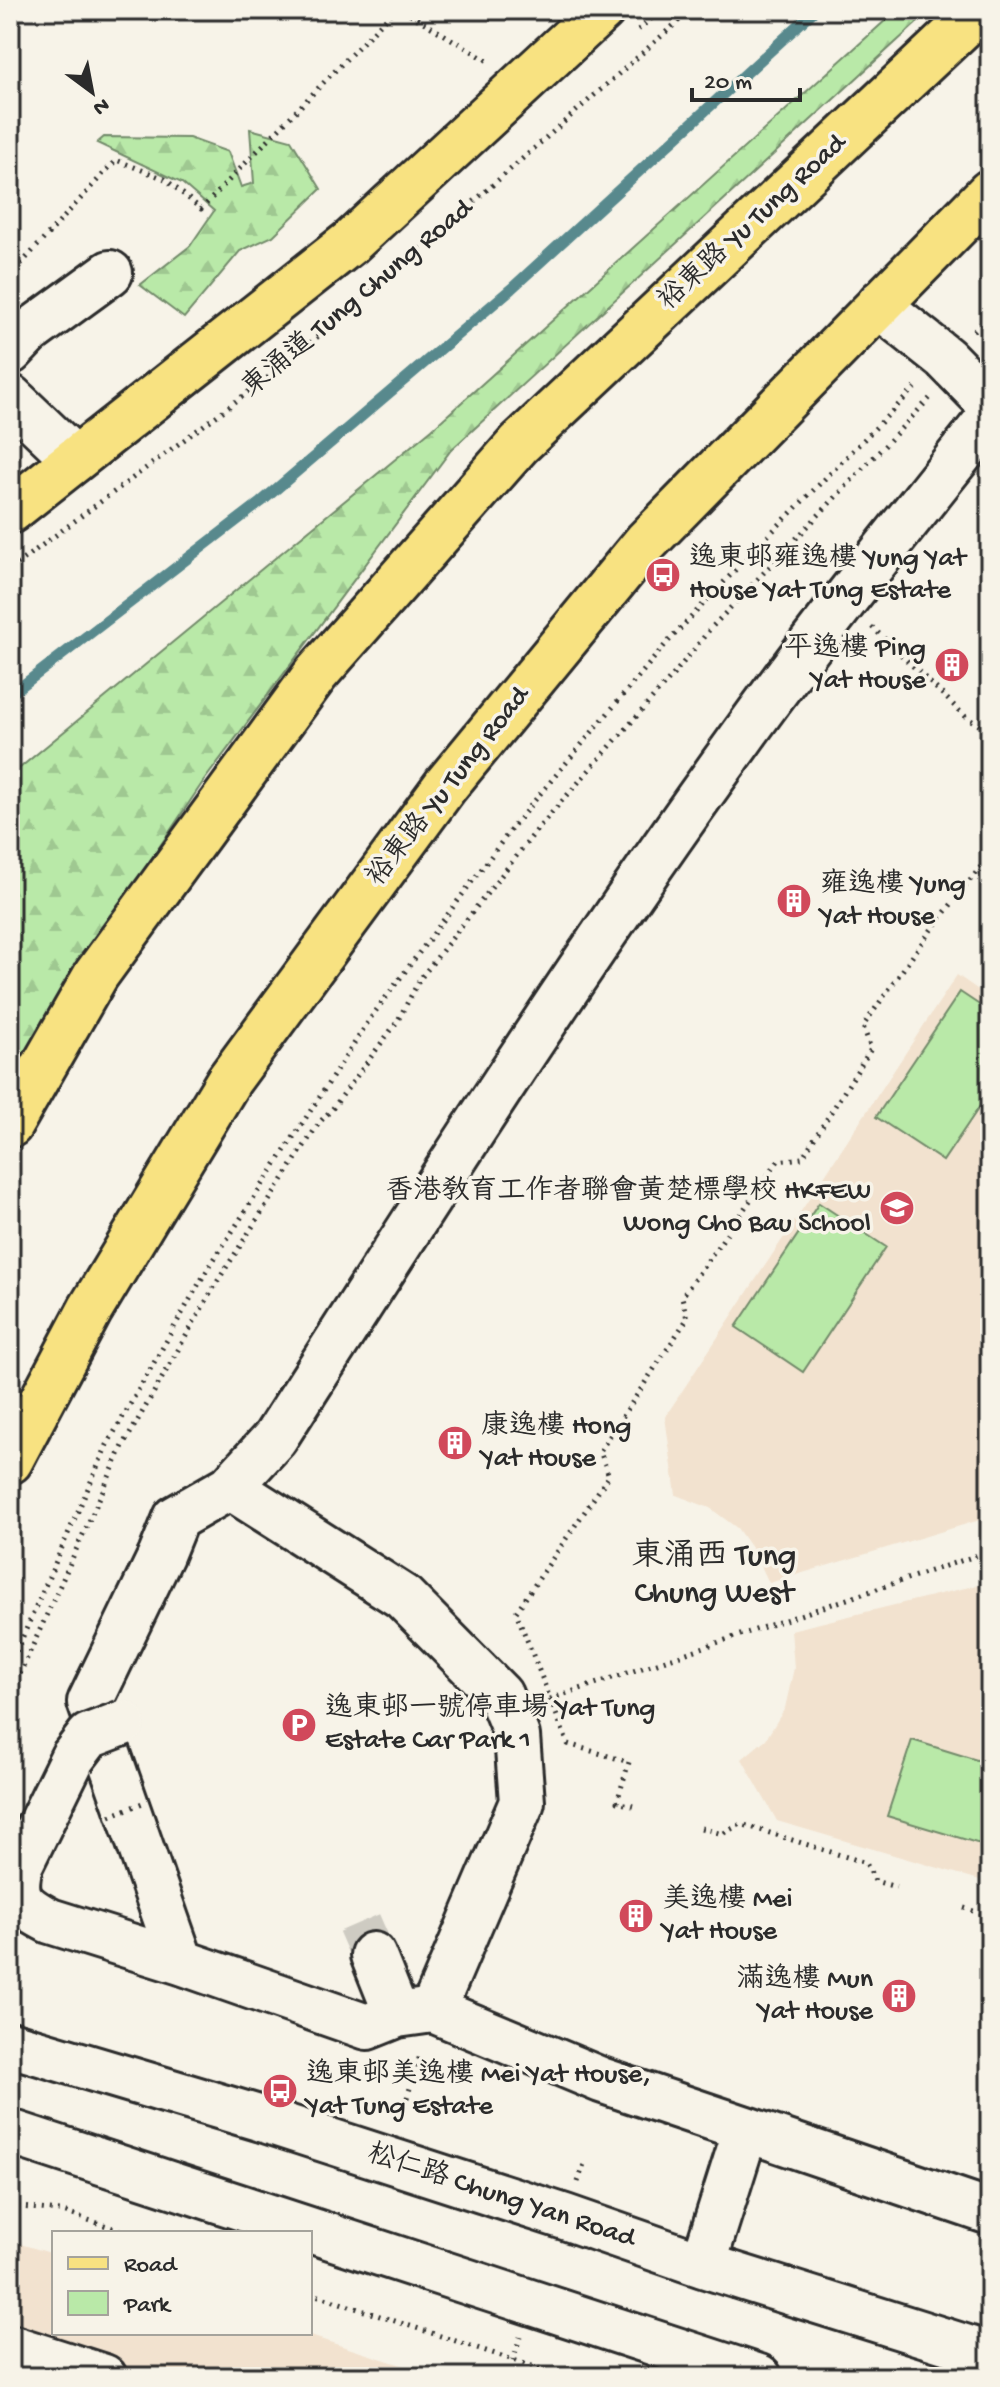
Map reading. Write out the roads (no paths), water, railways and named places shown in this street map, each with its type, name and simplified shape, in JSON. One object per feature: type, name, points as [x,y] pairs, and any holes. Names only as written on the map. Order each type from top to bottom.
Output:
[{"type":"main road","name":"東涌道 Tung Chung Road","points":[[10,511],[351,242],[602,10]]},
{"type":"main road","name":"裕東路 Yu Tung Road","points":[[10,1125],[96,975],[316,674],[519,444],[980,10]]},
{"type":"main road","name":"裕東路 Yu Tung Road","points":[[10,1461],[90,1310],[229,1080],[446,785],[646,542],[990,192]]},
{"type":"street","points":[[16,332],[110,273]]},
{"type":"street","points":[[880,303],[990,404]]},
{"type":"street","points":[[10,397],[75,459]]},
{"type":"street","points":[[181,1962],[90,1702],[176,1518],[230,1487],[275,1438],[497,1092],[736,745],[844,600],[990,417]]},
{"type":"street","points":[[230,1487],[403,1597],[500,1695],[517,1736],[522,1802],[417,2024]]},
{"type":"street","points":[[123,1723],[89,1736],[73,1757],[20,1865],[16,1883],[19,1899],[33,1912],[50,1921],[181,1962],[367,2027],[417,2024],[601,2080],[990,2212]]},
{"type":"street","points":[[373,1955],[417,2024]]},
{"type":"street","name":"松仁路 Chung Yan Road","points":[[10,2044],[262,2119],[703,2265],[990,2355]]},
{"type":"street","points":[[703,2265],[746,2129]]},
{"type":"street","points":[[10,2132],[311,2231]]},
{"type":"street","points":[[312,2231],[759,2377]]},
{"type":"street","points":[[10,2347],[104,2377]]},
{"type":"waterway","points":[[10,695],[261,502],[511,289],[815,10]]},
{"type":"tunnel","points":[[359,1923],[373,1955]]},
{"type":"place","name":"逸東邨雍逸樓 Yung Yat House Yat Tung Estate","points":[[663,575]]},
{"type":"place","name":"平逸樓 Ping Yat House","points":[[952,665]]},
{"type":"place","name":"雍逸樓 Yung Yat House","points":[[794,901]]},
{"type":"place","name":"香港教育工作者聯會黃楚標學校 HKFEW Wong Cho Bau School","points":[[897,1208]]},
{"type":"place","name":"康逸樓 Hong Yat House","points":[[455,1443]]},
{"type":"place","name":"逸東邨一號停車場 Yat Tung Estate Car Park 1","points":[[299,1725]]},
{"type":"place","name":"美逸樓 Mei Yat House","points":[[636,1916]]},
{"type":"place","name":"滿逸樓 Mun Yat House","points":[[899,1996]]},
{"type":"place","name":"逸東邨美逸樓 Mei Yat House, Yat Tung Estate","points":[[280,2091]]},
{"type":"district","name":"東涌西 Tung Chung West","points":[[714,1576]]}]
